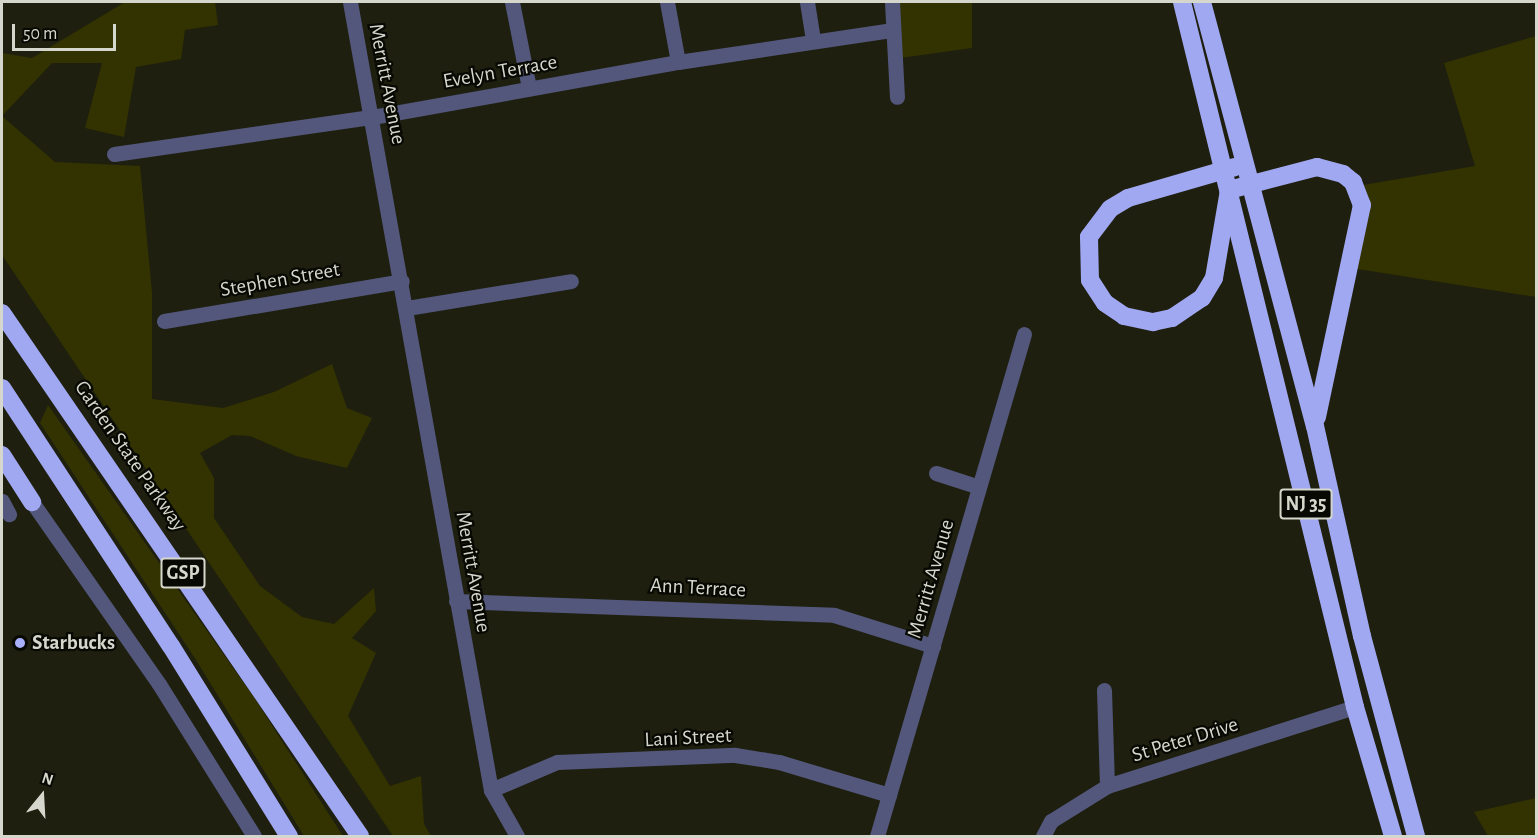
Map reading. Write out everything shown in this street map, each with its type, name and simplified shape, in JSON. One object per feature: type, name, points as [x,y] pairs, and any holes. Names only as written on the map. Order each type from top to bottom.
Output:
[{"type":"highway","name":"NJ 35","points":[[1182,2],[1226,170],[1355,707],[1393,837]]},
{"type":"highway","name":"NJ 35","points":[[1202,2],[1315,426],[1362,636],[1416,837]]},
{"type":"highway","points":[[1245,163],[1128,198],[1110,209],[1089,237],[1087,266],[1096,293],[1113,310],[1137,320],[1153,322],[1185,312],[1214,278],[1229,190],[1251,183],[1332,168],[1353,182],[1362,205],[1315,426]]},
{"type":"highway","name":"Garden State Parkway","points":[[2,313],[360,837]]},
{"type":"highway","name":"GSP","points":[[2,388],[182,663],[288,837]]},
{"type":"highway","points":[[2,455],[32,501]]},
{"type":"street","name":"Merritt Avenue","points":[[350,2],[407,308],[456,601],[491,790],[517,837]]},
{"type":"street","points":[[512,2],[529,88]]},
{"type":"street","points":[[667,2],[678,62]]},
{"type":"street","points":[[807,2],[813,41]]},
{"type":"street","points":[[892,2],[897,97]]},
{"type":"street","name":"Evelyn Terrace","points":[[114,154],[372,117],[678,62],[893,30]]},
{"type":"street","name":"Stephen Street","points":[[164,321],[402,281]]},
{"type":"street","points":[[407,308],[571,281]]},
{"type":"street","name":"Merritt Avenue","points":[[877,837],[1024,334]]},
{"type":"street","points":[[936,473],[979,487]]},
{"type":"street","points":[[32,501],[159,684],[254,837]]},
{"type":"street","name":"Ann Terrace","points":[[456,601],[834,615],[933,646]]},
{"type":"street","points":[[1104,690],[1107,786]]},
{"type":"street","name":"St Peter Drive","points":[[1043,837],[1051,821],[1107,786],[1355,707]]},
{"type":"street","name":"Lani Street","points":[[491,790],[557,762],[735,755],[779,762],[889,795]]},
{"type":"shaded area","points":[[125,2],[215,2],[218,25],[185,30],[181,59],[136,67],[124,137],[85,128],[102,63],[52,63],[2,116],[2,53],[32,58]]},
{"type":"shaded area","points":[[899,2],[972,2],[972,48],[900,58]]},
{"type":"shaded area","points":[[1536,36],[1536,297],[1351,268],[1357,186],[1475,166],[1444,63]]},
{"type":"shaded area","points":[[2,116],[55,162],[140,166],[152,292],[152,399],[223,408],[274,392],[332,364],[347,408],[372,418],[347,468],[296,456],[250,436],[232,435],[200,453],[214,478],[214,518],[260,586],[302,617],[334,624],[374,588],[376,611],[352,638],[376,653],[348,716],[390,786],[421,776],[424,824],[431,836],[393,836],[2,255]]},
{"type":"shaded area","points":[[48,405],[255,699],[343,836],[304,836],[196,660],[40,423]]},
{"type":"shaded area","points":[[1536,798],[1536,836],[1488,836],[1474,812]]},
{"type":"place","name":"Starbucks","points":[[20,643]]}]
